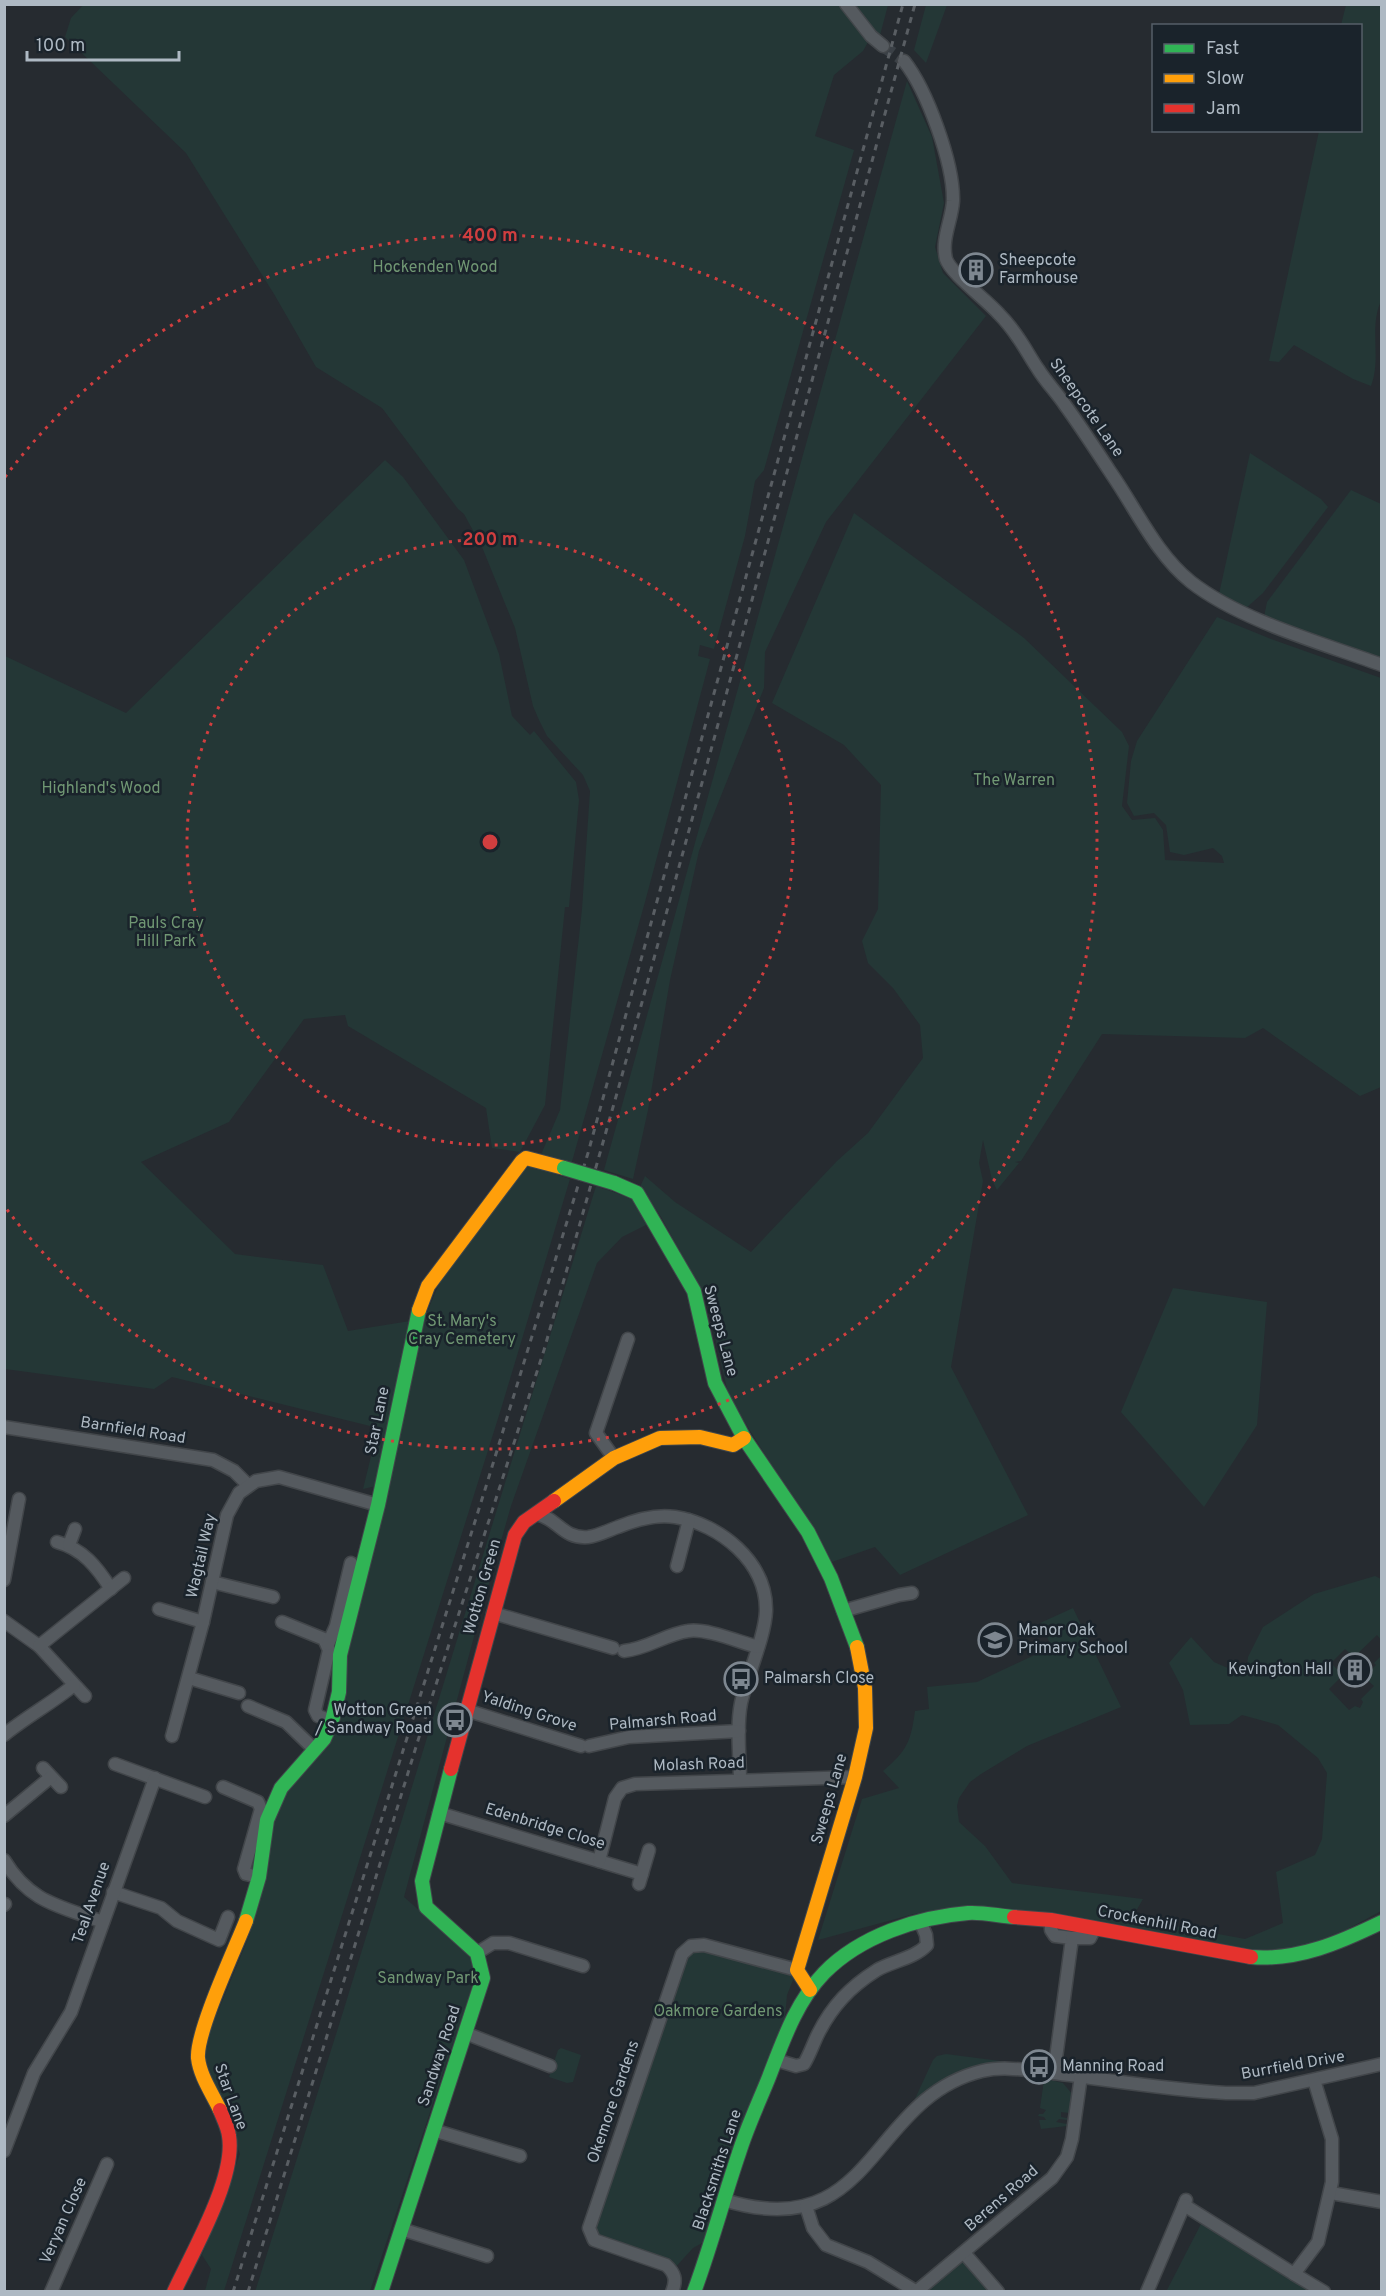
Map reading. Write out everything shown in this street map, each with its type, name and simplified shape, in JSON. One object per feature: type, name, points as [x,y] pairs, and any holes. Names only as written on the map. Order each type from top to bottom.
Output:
[{"type":"street","points":[[846,4],[862,27],[883,46]]},
{"type":"street","name":"Sheepcote Lane","points":[[904,61],[913,73],[938,131],[953,183],[952,213],[946,234],[946,259],[952,270],[1000,314],[1018,337],[1039,372],[1071,413],[1159,547],[1176,568],[1193,583],[1236,609],[1268,624],[1382,665]]},
{"type":"street","name":"Sweeps Lane","points":[[526,1158],[614,1183],[637,1193],[694,1291],[715,1383],[744,1438],[808,1532],[831,1578],[857,1648],[865,1688],[866,1728],[855,1777],[797,1970]]},
{"type":"street","name":"Star Lane","points":[[174,2292],[221,2191],[229,2164],[229,2136],[219,2108],[205,2081],[198,2057],[202,2032],[249,1912],[259,1877],[267,1820],[281,1788],[324,1739],[332,1721],[339,1692],[340,1655],[378,1505],[413,1327],[428,1286],[526,1158]]},
{"type":"street","points":[[614,1458],[596,1433],[628,1340]]},
{"type":"street","name":"Barnfield Road","points":[[4,1427],[213,1460],[234,1470],[248,1485]]},
{"type":"street","name":"Wotton Green","points":[[439,1812],[515,1535],[524,1522],[614,1458],[660,1438],[700,1437],[733,1445],[744,1438]]},
{"type":"street","points":[[248,1485],[267,1478],[285,1477],[378,1505]]},
{"type":"street","name":"Wagtail Way","points":[[172,1736],[204,1622],[227,1515],[239,1493],[248,1485]]},
{"type":"street","points":[[4,1506],[18,1504],[4,1580]]},
{"type":"street","points":[[536,1514],[546,1516],[571,1536],[589,1537],[636,1520],[672,1516],[712,1528],[731,1541],[745,1557],[760,1580],[766,1612],[741,1705],[740,1780]]},
{"type":"street","points":[[677,1566],[689,1520]]},
{"type":"street","points":[[75,1529],[63,1543],[94,1563],[111,1588]]},
{"type":"street","points":[[328,1644],[336,1626],[351,1563]]},
{"type":"street","points":[[39,1646],[124,1578]]},
{"type":"street","points":[[212,1582],[273,1597]]},
{"type":"street","points":[[843,1611],[912,1593]]},
{"type":"street","points":[[159,1610],[204,1622]]},
{"type":"street","points":[[493,1613],[619,1650],[634,1650],[687,1631],[698,1630],[758,1647]]},
{"type":"street","points":[[4,1621],[39,1646],[85,1696]]},
{"type":"street","points":[[282,1622],[324,1639],[328,1644],[329,1650],[315,1710],[318,1716],[332,1721]]},
{"type":"street","points":[[189,1678],[239,1693]]},
{"type":"street","points":[[4,1736],[74,1685]]},
{"type":"street","points":[[248,1706],[285,1722],[315,1750]]},
{"type":"street","name":"Yalding Grove","points":[[466,1710],[585,1746]]},
{"type":"street","name":"Palmarsh Road","points":[[585,1746],[628,1737],[740,1731]]},
{"type":"street","points":[[115,1764],[205,1797]]},
{"type":"street","points":[[4,1816],[47,1772],[61,1787]]},
{"type":"street","name":"Molash Road","points":[[599,1861],[615,1798],[622,1788],[634,1784],[855,1777]]},
{"type":"street","name":"Teal Avenue","points":[[4,2151],[34,2073],[71,2012],[155,1778]]},
{"type":"street","points":[[223,1787],[258,1802],[261,1809],[244,1869],[246,1874],[259,1877]]},
{"type":"street","points":[[439,1812],[423,1881],[426,1907],[477,1953],[493,1943],[509,1943],[583,1966]]},
{"type":"street","name":"Edenbridge Close","points":[[439,1812],[599,1861],[640,1879],[649,1850]]},
{"type":"street","points":[[4,1860],[15,1877],[40,1899],[103,1922]]},
{"type":"street","points":[[113,1892],[161,1908],[177,1921],[219,1940],[228,1917]]},
{"type":"street","name":"Crockenhill Road","points":[[776,2060],[789,2025],[810,1990],[838,1960],[882,1935],[920,1921],[970,1913],[1051,1920],[1235,1955],[1267,1958],[1303,1954],[1382,1922]]},
{"type":"street","points":[[1051,1920],[1051,1930],[1055,1936],[1090,1938],[1095,1928]]},
{"type":"street","points":[[776,2060],[796,2066],[804,2064],[826,2019],[850,1988],[880,1968],[921,1951],[927,1945],[926,1935],[920,1921]]},
{"type":"street","points":[[1054,2073],[1072,1938]]},
{"type":"street","name":"Okemore Gardens","points":[[672,2292],[675,2277],[666,2265],[594,2240],[589,2228],[682,1954],[691,1946],[704,1945],[797,1970]]},
{"type":"street","name":"Sandway Road","points":[[381,2292],[483,1978],[477,1953]]},
{"type":"street","points":[[797,1970],[810,1990]]},
{"type":"street","points":[[465,2033],[550,2066]]},
{"type":"street","name":"Blacksmiths Lane","points":[[694,2292],[712,2243],[739,2152],[776,2060]]},
{"type":"street","name":"Burrfield Drive","points":[[724,2200],[742,2206],[780,2210],[806,2206],[827,2198],[850,2183],[913,2110],[945,2086],[982,2071],[1013,2069],[1226,2094],[1254,2093],[1382,2064]]},
{"type":"street","name":"Berens Road","points":[[917,2291],[1052,2178],[1061,2167],[1067,2157],[1072,2139],[1081,2076]]},
{"type":"street","points":[[1294,2274],[1318,2242],[1331,2193],[1334,2168],[1332,2139],[1314,2080]]},
{"type":"street","points":[[433,2130],[520,2156]]},
{"type":"street","name":"Veryan Close","points":[[51,2292],[107,2162]]},
{"type":"street","points":[[1331,2193],[1382,2202]]},
{"type":"street","points":[[1147,2292],[1185,2202],[1324,2292]]},
{"type":"street","points":[[806,2206],[813,2229],[826,2245],[868,2262],[917,2291]]},
{"type":"street","points":[[401,2229],[487,2256]]},
{"type":"street","points":[[964,2253],[998,2292]]},
{"type":"green space","name":"Hockenden Wood","points":[[84,4],[845,4],[871,37],[863,51],[834,75],[815,136],[854,150],[764,470],[755,481],[745,536],[714,649],[700,645],[698,656],[710,659],[571,1165],[540,1157],[560,1110],[582,909],[590,791],[583,775],[547,736],[539,720],[533,706],[515,628],[482,547],[464,514],[382,408],[316,367],[274,294],[186,153],[65,37],[71,18]]},
{"type":"green space","points":[[849,5],[888,5],[879,39]]},
{"type":"green space","points":[[926,5],[947,5],[926,63],[914,50]]},
{"type":"green space","points":[[1346,5],[1381,5],[1382,299],[1376,320],[1375,364],[1371,386],[1353,379],[1294,345],[1279,362],[1269,361],[1319,132],[1362,132],[1362,24],[1341,24]]},
{"type":"green space","points":[[907,81],[932,137],[944,203],[935,247],[943,273],[986,316],[826,522],[765,652],[764,688],[699,851],[670,980],[648,1110],[633,1179],[604,1170]]},
{"type":"green space","points":[[1250,453],[1321,499],[1328,507],[1263,593],[1245,609],[1219,594]]},
{"type":"green space","points":[[385,460],[403,477],[464,560],[499,654],[512,716],[530,735],[534,731],[576,782],[579,800],[569,907],[565,907],[545,1105],[520,1152],[492,1148],[486,1108],[348,1026],[345,1015],[304,1019],[229,1122],[141,1162],[235,1254],[323,1265],[348,1331],[410,1321],[376,1486],[363,1489],[378,1428],[172,1377],[154,1389],[5,1369],[5,656],[126,713]]},
{"type":"green space","points":[[1351,490],[1381,504],[1381,661],[1264,617],[1267,602]]},
{"type":"green space","name":"The Warren","points":[[854,513],[1024,638],[1122,732],[1129,746],[1122,806],[1132,820],[1155,818],[1163,830],[1165,860],[1224,863],[1222,856],[1213,848],[1184,855],[1170,852],[1166,825],[1154,813],[1134,816],[1127,803],[1131,761],[1137,741],[1217,617],[1381,678],[1381,1087],[1360,1096],[1263,1028],[1245,1038],[1102,1034],[1021,1161],[1015,1162],[1019,1163],[997,1190],[992,1180],[983,1140],[979,1163],[983,1181],[951,1367],[1028,1515],[900,1575],[875,1547],[832,1562],[729,1397],[706,1299],[661,1217],[640,1187],[645,1176],[675,1202],[751,1252],[837,1161],[868,1133],[923,1058],[920,1025],[893,988],[868,963],[862,941],[878,909],[881,785],[844,745],[772,703]]},
{"type":"green space","name":"St. Mary's Cray Cemetery","points":[[527,1165],[570,1179],[501,1409],[224,2291],[205,2291],[211,2269],[202,2255],[240,2154],[202,2050],[249,1936],[266,1878],[273,1823],[287,1787],[322,1749],[427,1312],[439,1284]]},
{"type":"green space","name":"Sandway Park","points":[[596,1186],[634,1199],[650,1223],[622,1237],[597,1263],[511,1506],[404,1897],[470,1955],[475,1978],[370,2291],[255,2292],[343,2012]]},
{"type":"green space","points":[[1173,1288],[1267,1302],[1257,1425],[1204,1507],[1121,1412]]},
{"type":"green space","points":[[1375,1576],[1381,1579],[1381,1640],[1377,1635],[1354,1657],[1345,1649],[1331,1663],[1343,1675],[1329,1689],[1349,1710],[1355,1706],[1360,1708],[1363,1702],[1361,1699],[1374,1686],[1364,1677],[1381,1656],[1381,1911],[1346,1930],[1296,1949],[1246,1950],[966,1909],[914,1914],[818,1940],[862,1799],[899,1788],[883,1771],[903,1751],[912,1730],[915,1711],[929,1709],[927,1687],[977,1682],[1052,1647],[1040,1623],[1073,1608],[1121,1707],[1027,1746],[981,1774],[970,1782],[959,1798],[957,1806],[959,1822],[985,1846],[1012,1883],[1143,1899],[1132,1918],[1245,1939],[1283,1923],[1276,1872],[1315,1855],[1322,1839],[1327,1773],[1318,1758],[1278,1725],[1242,1715],[1229,1724],[1190,1725],[1183,1690],[1169,1663],[1191,1637],[1214,1662],[1246,1676],[1248,1657],[1263,1627],[1314,1594]]},
{"type":"green space","name":"Oakmore Gardens","points":[[691,1946],[797,1970],[787,1995],[785,2018],[702,2243],[693,2248],[672,2271],[594,2240],[589,2228]]},
{"type":"green space","points":[[561,2048],[581,2055],[573,2082],[567,2083],[549,2077],[558,2050]]},
{"type":"green space","points":[[946,2054],[1008,2062],[957,2074],[914,2101],[933,2060],[937,2056]]},
{"type":"green space","points":[[1046,2079],[1063,2083],[1072,2094],[1069,2113],[1061,2112],[1061,2117],[1067,2120],[1059,2119],[1056,2122],[1067,2124],[1067,2126],[1041,2129],[1039,2120],[1046,2120],[1038,2116],[1046,2110],[1040,2108]]},
{"type":"green space","points":[[1202,2222],[1314,2292],[1166,2292]]},
{"type":"green space","points":[[961,2261],[965,2261],[993,2291],[930,2292],[931,2287]]},
{"type":"tunnel","points":[[883,46],[904,61]]},
{"type":"railway","points":[[233,2292],[488,1480],[588,1153],[903,4]]},
{"type":"railway","points":[[248,2292],[420,1734],[544,1350],[621,1079],[915,4]]},
{"type":"traffic: fast","points":[[564,1168],[614,1183]]},
{"type":"traffic: fast","points":[[614,1183],[637,1193],[694,1291],[715,1383],[744,1438],[808,1532],[831,1578],[857,1647]]},
{"type":"traffic: fast","points":[[246,1921],[259,1877],[267,1820],[281,1788],[324,1739],[332,1721],[339,1692],[340,1655],[378,1505],[419,1310]]},
{"type":"traffic: fast","points":[[381,2292],[483,1978],[477,1953],[426,1907],[422,1881],[451,1769]]},
{"type":"traffic: fast","points":[[694,2292],[749,2124],[791,2022],[814,1984],[838,1960],[855,1949],[872,1939],[910,1924],[968,1913],[1014,1917]]},
{"type":"traffic: fast","points":[[1251,1957],[1286,1956],[1319,1949],[1382,1922]]},
{"type":"traffic: slow","points":[[419,1310],[428,1286],[522,1161],[526,1158],[564,1168]]},
{"type":"traffic: slow","points":[[554,1501],[614,1458],[660,1438],[700,1437],[733,1445],[744,1438]]},
{"type":"traffic: slow","points":[[810,1990],[797,1970],[855,1777],[866,1728],[865,1688],[857,1647]]},
{"type":"traffic: slow","points":[[220,2110],[201,2071],[198,2058],[199,2046],[209,2011],[246,1921]]},
{"type":"traffic: jam","points":[[451,1769],[515,1535],[524,1522],[554,1501]]},
{"type":"traffic: jam","points":[[1014,1917],[1051,1920],[1251,1957]]},
{"type":"traffic: jam","points":[[174,2292],[211,2215],[226,2173],[229,2136],[220,2110]]},
{"type":"place","name":"Sheepcote Farmhouse","points":[[976,270]]},
{"type":"place","name":"Manor Oak Primary School","points":[[995,1640]]},
{"type":"place","name":"Kevington Hall","points":[[1355,1670]]},
{"type":"place","name":"Palmarsh Close","points":[[741,1679]]},
{"type":"place","name":"Wotton Green / Sandway Road","points":[[455,1720]]},
{"type":"place","name":"Manning Road","points":[[1039,2067]]},
{"type":"park label","name":"Highland's Wood","points":[[101,789]]},
{"type":"park label","name":"Pauls Cray Hill Park","points":[[166,933]]}]
